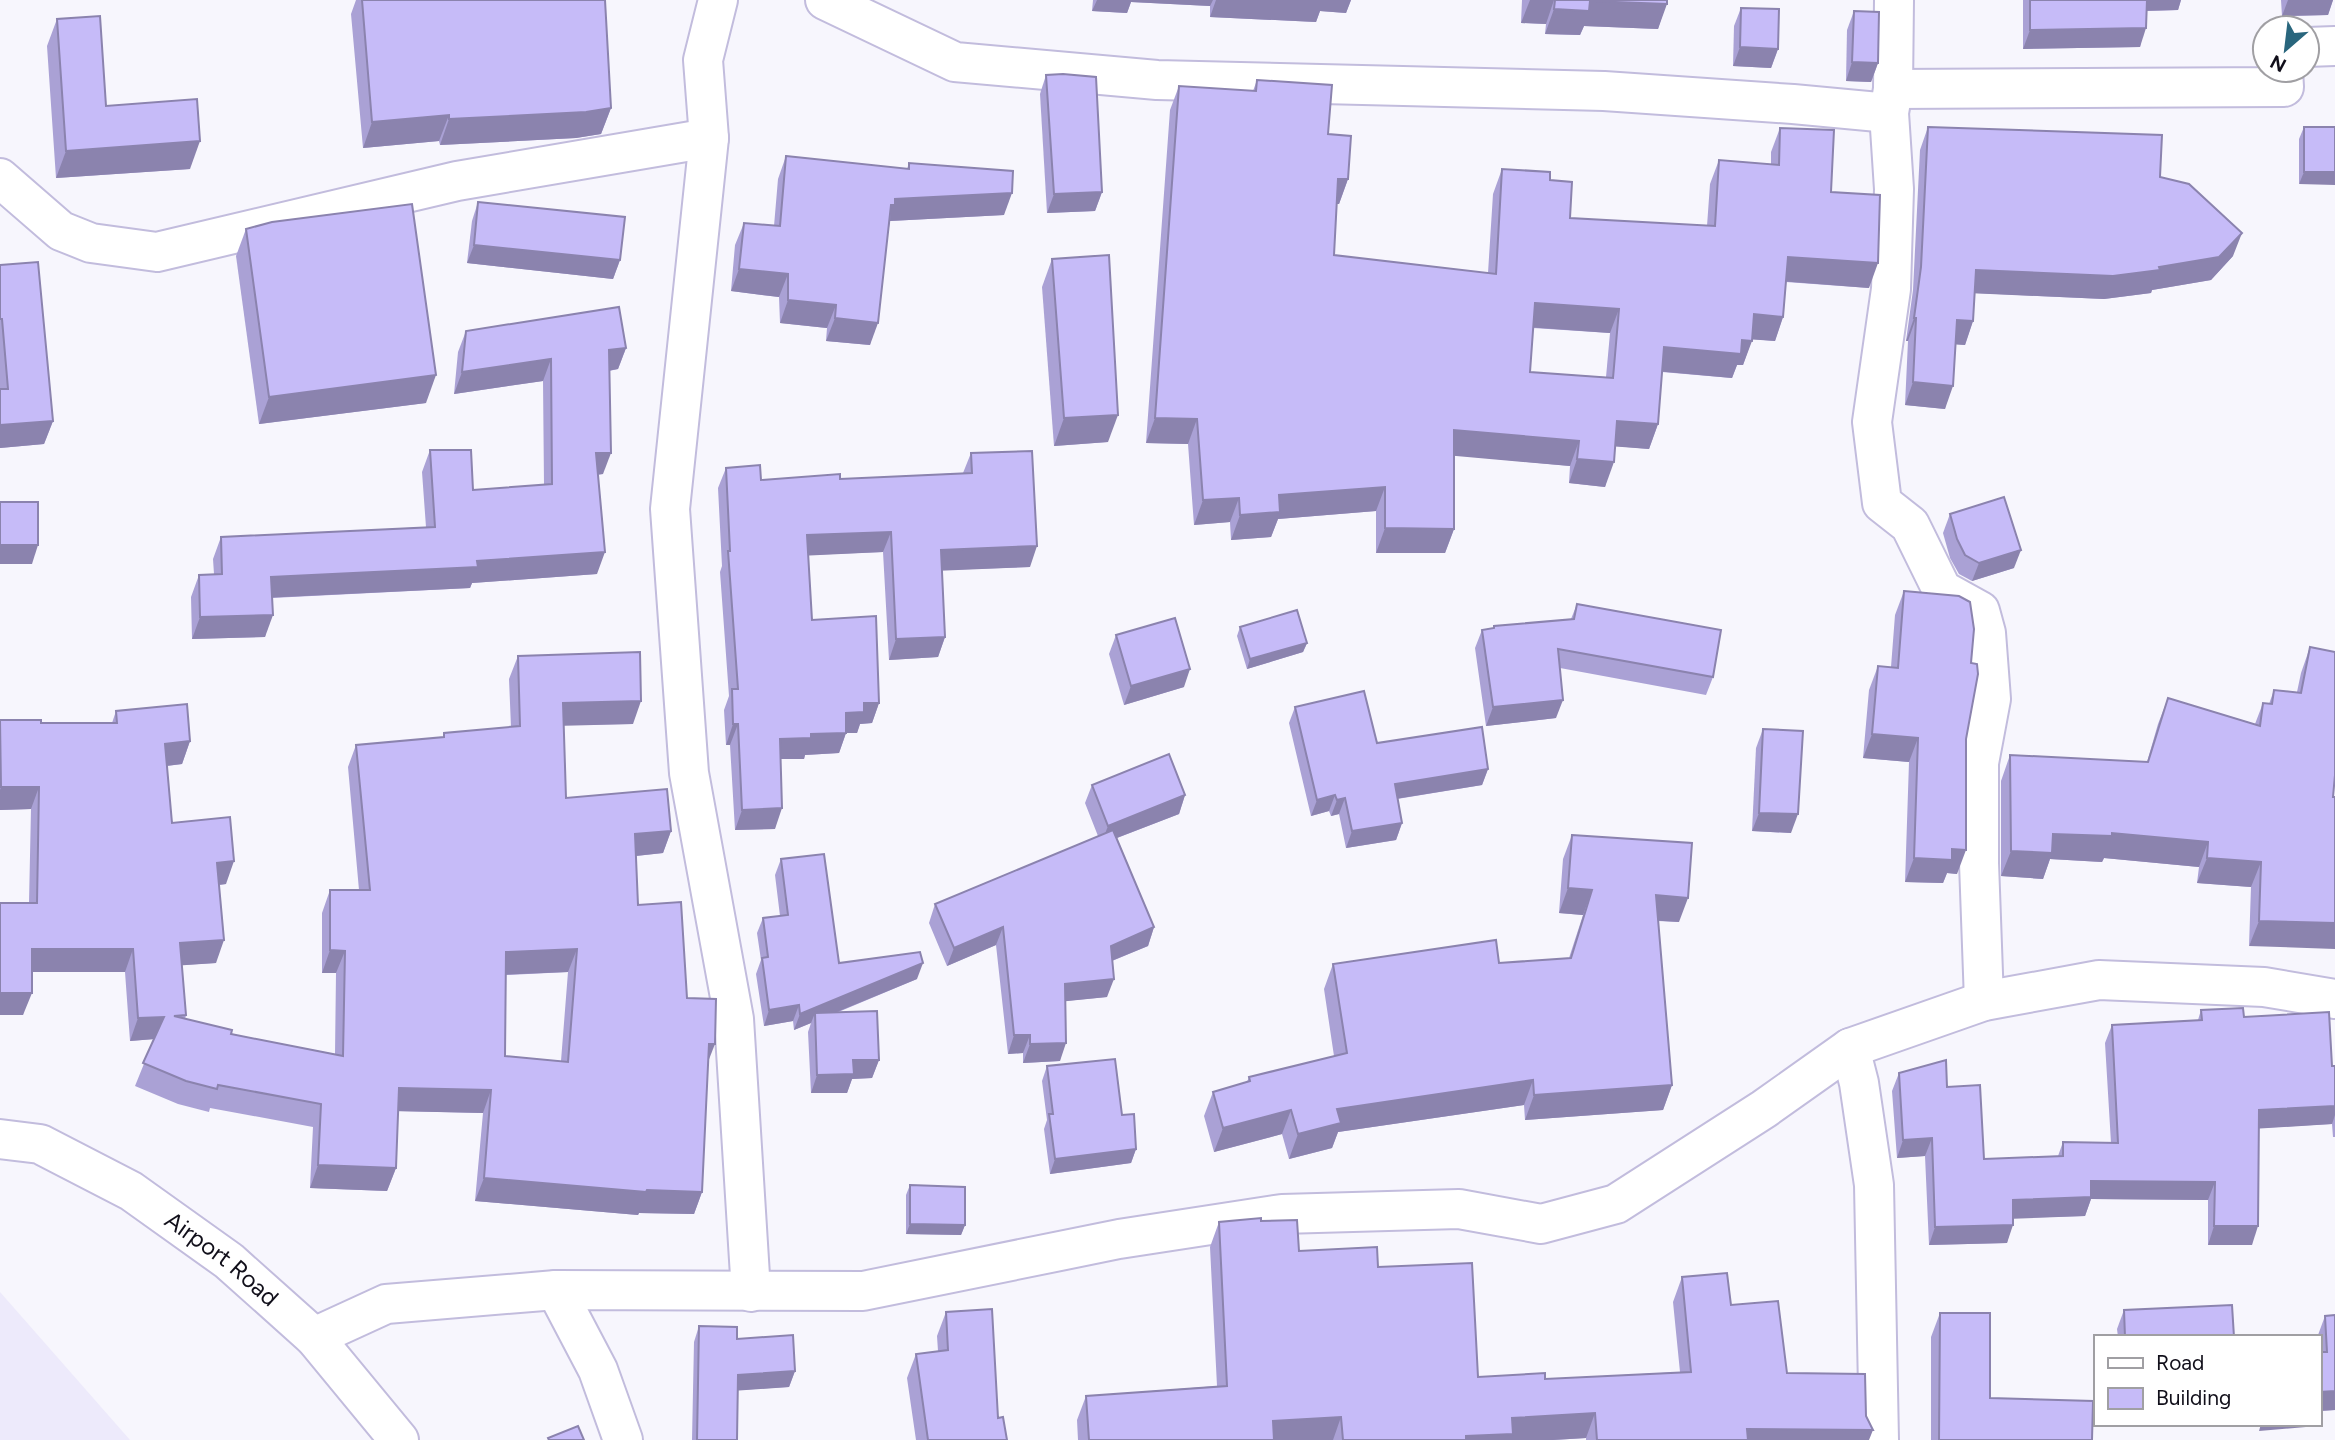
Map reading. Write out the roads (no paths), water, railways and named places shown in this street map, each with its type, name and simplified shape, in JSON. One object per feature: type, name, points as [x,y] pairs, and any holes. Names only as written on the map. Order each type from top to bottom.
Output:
[{"type":"main road","points":[[718,0],[703,60],[709,138],[670,509],[689,773],[734,1019],[751,1292]]},
{"type":"main road","points":[[825,0],[955,62],[1157,80],[1604,91],[1793,104],[2284,87],[2284,84]]},
{"type":"main road","points":[[1894,0],[1891,289],[1872,422],[1882,503],[1910,525],[1942,590],[1980,611],[1986,633],[1991,699],[1979,763],[1979,863],[1984,1001]]},
{"type":"main road","points":[[0,178],[61,231],[91,243],[157,252],[457,181],[709,138]]},
{"type":"main road","points":[[314,1337],[386,1304],[556,1290],[863,1291],[1119,1239],[1282,1214],[1459,1209],[1541,1224],[1616,1204],[1764,1109],[1850,1048],[1984,1001],[2099,980],[2264,987],[2335,999]]},
{"type":"main road","points":[[1850,1048],[1859,1083],[1874,1185],[1879,1440]]},
{"type":"main road","name":"Airport Road","points":[[0,1139],[40,1144],[131,1191],[229,1261],[314,1337],[399,1440]]},
{"type":"main road","points":[[556,1290],[598,1370],[623,1440]]}]
